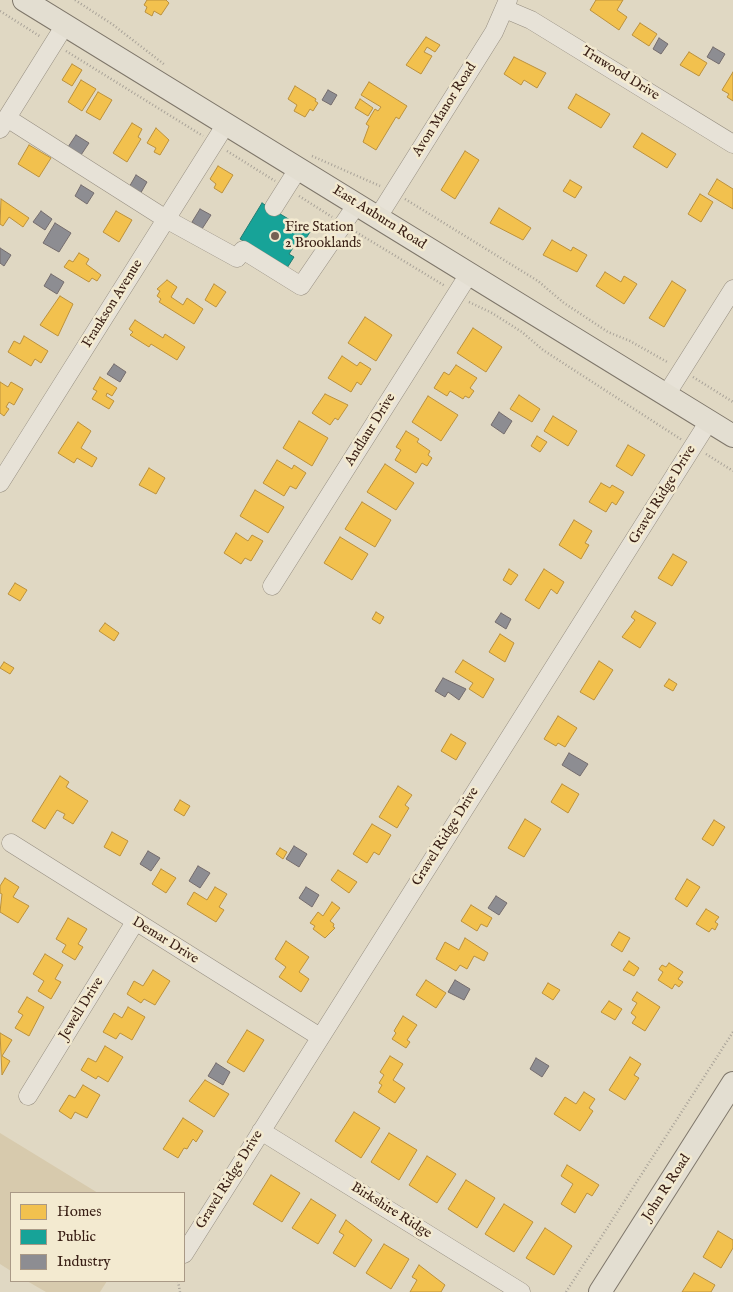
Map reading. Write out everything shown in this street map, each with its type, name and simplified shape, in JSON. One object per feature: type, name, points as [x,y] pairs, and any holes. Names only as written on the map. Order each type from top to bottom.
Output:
[{"type":"main road","name":"East Auburn Road","points":[[24,0],[226,124],[304,161],[357,204],[733,436]]},
{"type":"main road","name":"John R Road","points":[[600,1292],[733,1083]]},
{"type":"street","name":"Truwood Drive","points":[[506,5],[733,144]]},
{"type":"street","name":"Avon Manor Road","points":[[378,217],[494,32],[506,5]]},
{"type":"street","points":[[65,25],[4,124],[236,258],[244,250],[301,286],[357,204]]},
{"type":"street","name":"Frankson Avenue","points":[[0,483],[226,124]]},
{"type":"street","points":[[274,207],[304,161]]},
{"type":"street","name":"Andlaur Drive","points":[[272,586],[469,274]]},
{"type":"street","points":[[666,395],[733,289]]},
{"type":"street","name":"Gravel Ridge Drive","points":[[185,1252],[709,421]]},
{"type":"street","name":"Demar Drive","points":[[11,844],[320,1038]]},
{"type":"street","name":"Jewell Drive","points":[[28,1096],[135,922]]},
{"type":"street","name":"Birkshire Ridge","points":[[261,1131],[521,1292]]},
{"type":"path","points":[[75,0],[112,24],[169,68]]},
{"type":"path","points":[[0,11],[39,35]]},
{"type":"path","points":[[66,50],[197,133]]},
{"type":"path","points":[[224,149],[234,155]]},
{"type":"path","points":[[304,161],[383,188]]},
{"type":"path","points":[[403,197],[538,281],[564,303],[608,332],[637,344],[672,365]]},
{"type":"path","points":[[438,281],[448,288]]},
{"type":"path","points":[[465,300],[515,327],[544,350],[681,439]]},
{"type":"path","points":[[691,376],[733,402]]},
{"type":"path","points":[[701,451],[733,471]]},
{"type":"path","points":[[566,1292],[733,1032]]},
{"type":"shaded area","points":[[0,1133],[96,1192],[10,1192],[10,1270],[0,1264]]},
{"type":"shaded area","points":[[29,1282],[106,1282],[100,1292],[46,1292]]},
{"type":"building: Homes","points":[[147,0],[166,0],[169,3],[161,15],[154,11],[152,16],[145,12],[147,7],[144,5]]},
{"type":"building: Homes","points":[[596,0],[623,0],[617,10],[627,17],[619,30],[590,10]]},
{"type":"building: Homes","points":[[640,23],[657,34],[649,46],[632,35]]},
{"type":"building: Homes","points":[[426,37],[440,45],[435,52],[427,47],[424,52],[432,56],[421,74],[406,65]]},
{"type":"building: Homes","points":[[689,52],[707,63],[699,76],[680,65]]},
{"type":"building: Homes","points":[[514,57],[546,73],[537,88],[524,80],[521,85],[504,74]]},
{"type":"building: Homes","points":[[72,64],[82,70],[72,86],[62,80]]},
{"type":"building: Homes","points":[[733,72],[733,101],[727,97],[729,94],[722,90]]},
{"type":"building: Homes","points":[[81,80],[96,89],[82,111],[68,102]]},
{"type":"building: Homes","points":[[369,82],[407,106],[399,119],[396,117],[376,150],[363,142],[369,126],[366,124],[375,109],[378,111],[381,107],[361,95]]},
{"type":"building: Homes","points":[[295,86],[316,99],[315,101],[318,103],[313,111],[310,109],[305,117],[294,111],[297,105],[288,99]]},
{"type":"building: Homes","points":[[98,92],[112,100],[100,120],[86,112]]},
{"type":"building: Homes","points":[[576,94],[610,114],[601,128],[568,108]]},
{"type":"building: Homes","points":[[360,99],[373,108],[368,116],[355,108]]},
{"type":"building: Homes","points":[[132,123],[142,129],[138,137],[141,139],[127,162],[113,153]]},
{"type":"building: Homes","points":[[156,128],[169,140],[160,155],[154,152],[156,148],[147,143]]},
{"type":"building: Homes","points":[[642,133],[676,154],[667,168],[633,147]]},
{"type":"building: Homes","points":[[29,145],[51,158],[39,177],[18,164]]},
{"type":"building: Homes","points":[[465,151],[479,160],[455,199],[441,190]]},
{"type":"building: Homes","points":[[218,166],[233,175],[222,193],[214,188],[216,184],[210,179]]},
{"type":"building: Homes","points":[[717,179],[733,189],[733,209],[708,194]]},
{"type":"building: Homes","points":[[570,180],[582,187],[575,198],[563,191]]},
{"type":"building: Homes","points":[[700,194],[713,202],[701,222],[688,214]]},
{"type":"building: Homes","points":[[1,199],[29,218],[23,227],[9,217],[3,226],[0,224]]},
{"type":"building: Homes","points":[[499,208],[531,228],[523,240],[490,223]]},
{"type":"building: Homes","points":[[116,211],[132,220],[119,242],[103,232]]},
{"type":"building: Homes","points":[[552,240],[571,251],[573,247],[587,255],[577,272],[543,255]]},
{"type":"building: Homes","points":[[79,253],[89,259],[86,264],[101,275],[97,281],[92,278],[89,282],[64,267],[69,260],[73,262]]},
{"type":"building: Homes","points":[[605,272],[621,282],[624,276],[637,284],[624,304],[596,286]]},
{"type":"building: Homes","points":[[167,280],[177,287],[171,297],[183,305],[187,298],[203,309],[194,324],[159,302],[161,299],[157,296],[160,291],[157,289]]},
{"type":"building: Homes","points":[[672,281],[686,290],[664,327],[649,318]]},
{"type":"building: Homes","points":[[214,284],[226,292],[216,307],[205,300]]},
{"type":"building: Homes","points":[[60,296],[73,304],[58,336],[40,325]]},
{"type":"building: Homes","points":[[365,317],[392,335],[376,361],[348,343]]},
{"type":"building: Homes","points":[[135,320],[163,338],[165,334],[185,347],[177,360],[151,344],[149,347],[130,335],[133,332],[129,329]]},
{"type":"building: Homes","points":[[473,328],[502,347],[486,372],[457,353]]},
{"type":"building: Homes","points":[[24,336],[48,351],[41,363],[35,359],[31,366],[8,352],[14,341],[20,344]]},
{"type":"building: Homes","points":[[342,356],[357,366],[360,362],[371,369],[361,385],[357,382],[351,392],[328,378]]},
{"type":"building: Homes","points":[[456,365],[477,378],[470,388],[474,391],[469,398],[465,396],[463,399],[450,391],[447,396],[434,388],[444,372],[449,375]]},
{"type":"building: Homes","points":[[100,377],[117,388],[112,396],[107,393],[106,396],[114,401],[109,409],[92,399],[97,391],[93,389]]},
{"type":"building: Homes","points":[[0,382],[8,387],[11,382],[23,389],[14,405],[9,402],[6,407],[9,409],[4,416],[0,413]]},
{"type":"building: Homes","points":[[325,394],[348,405],[338,420],[335,418],[330,425],[312,413]]},
{"type":"building: Homes","points":[[519,395],[540,409],[532,422],[510,409]]},
{"type":"building: Homes","points":[[428,396],[458,415],[441,441],[412,422]]},
{"type":"building: Homes","points":[[553,416],[577,431],[568,446],[544,431]]},
{"type":"building: Homes","points":[[299,421],[328,438],[312,466],[283,448]]},
{"type":"building: Homes","points":[[78,422],[91,431],[81,448],[97,458],[92,467],[77,458],[74,463],[58,453]]},
{"type":"building: Homes","points":[[406,431],[419,439],[417,442],[430,451],[428,455],[432,458],[427,466],[422,463],[416,473],[395,460],[401,450],[396,447]]},
{"type":"building: Homes","points":[[537,436],[547,442],[540,452],[531,446]]},
{"type":"building: Homes","points":[[628,445],[645,455],[632,476],[616,466]]},
{"type":"building: Homes","points":[[277,460],[292,469],[294,465],[306,473],[296,489],[290,486],[284,496],[263,483]]},
{"type":"building: Homes","points":[[385,464],[414,483],[396,510],[367,492]]},
{"type":"building: Homes","points":[[149,468],[165,478],[156,494],[139,485]]},
{"type":"building: Homes","points":[[601,483],[610,488],[612,485],[624,492],[616,505],[612,502],[606,512],[589,502]]},
{"type":"building: Homes","points":[[255,490],[284,507],[268,533],[240,516]]},
{"type":"building: Homes","points":[[362,502],[391,520],[375,547],[345,529]]},
{"type":"building: Homes","points":[[574,520],[592,531],[585,543],[589,545],[581,559],[559,545]]},
{"type":"building: Homes","points":[[236,533],[248,541],[252,535],[263,541],[251,561],[245,558],[241,564],[224,553]]},
{"type":"building: Homes","points":[[340,537],[368,554],[352,580],[324,563]]},
{"type":"building: Homes","points":[[673,554],[687,562],[672,586],[658,578]]},
{"type":"building: Homes","points":[[509,569],[518,575],[511,585],[503,580]]},
{"type":"building: Homes","points":[[544,569],[564,582],[557,594],[551,589],[539,609],[525,600]]},
{"type":"building: Homes","points":[[15,583],[27,590],[20,601],[8,594]]},
{"type":"building: Homes","points":[[635,611],[656,623],[640,648],[622,637],[635,620],[631,617]]},
{"type":"building: Homes","points":[[376,612],[384,617],[380,624],[372,619]]},
{"type":"building: Homes","points":[[105,623],[119,633],[114,641],[99,631]]},
{"type":"building: Homes","points":[[500,634],[514,643],[505,662],[489,652]]},
{"type":"building: Homes","points":[[463,660],[494,679],[483,698],[469,689],[473,683],[455,672]]},
{"type":"building: Homes","points":[[599,661],[613,670],[594,700],[580,692]]},
{"type":"building: Homes","points":[[4,662],[14,668],[10,674],[0,668]]},
{"type":"building: Homes","points":[[669,679],[677,684],[673,691],[664,686]]},
{"type":"building: Homes","points":[[558,716],[577,728],[565,747],[558,743],[556,746],[544,739]]},
{"type":"building: Homes","points":[[451,734],[466,743],[456,760],[441,751]]},
{"type":"building: Homes","points":[[60,776],[69,782],[66,787],[88,801],[73,824],[63,818],[65,814],[57,810],[45,829],[32,821]]},
{"type":"building: Homes","points":[[562,784],[579,794],[568,813],[551,802]]},
{"type":"building: Homes","points":[[398,786],[412,795],[405,805],[409,808],[397,828],[379,817]]},
{"type":"building: Homes","points":[[180,800],[190,806],[184,816],[174,810]]},
{"type":"building: Homes","points":[[525,819],[541,829],[524,857],[508,848]]},
{"type":"building: Homes","points":[[714,820],[725,827],[713,846],[702,839]]},
{"type":"building: Homes","points":[[372,824],[391,835],[379,855],[374,852],[367,863],[353,854]]},
{"type":"building: Homes","points":[[112,832],[128,841],[120,856],[104,847]]},
{"type":"building: Homes","points":[[280,848],[287,852],[283,859],[276,854]]},
{"type":"building: Homes","points":[[161,869],[176,878],[166,893],[152,884]]},
{"type":"building: Homes","points":[[338,870],[357,882],[349,893],[331,880]]},
{"type":"building: Homes","points":[[5,878],[19,887],[13,897],[29,906],[18,923],[0,912],[2,894],[0,893],[0,886]]},
{"type":"building: Homes","points":[[687,879],[700,887],[687,907],[675,899]]},
{"type":"building: Homes","points":[[215,887],[227,894],[219,907],[224,910],[216,922],[187,904],[194,892],[207,900]]},
{"type":"building: Homes","points":[[332,902],[340,908],[330,921],[334,924],[333,927],[335,928],[325,938],[313,929],[315,926],[310,923],[318,912],[323,916]]},
{"type":"building: Homes","points":[[471,905],[492,918],[487,927],[481,924],[477,931],[461,921]]},
{"type":"building: Homes","points":[[706,909],[719,917],[715,922],[718,924],[715,930],[712,928],[709,932],[696,924]]},
{"type":"building: Homes","points":[[68,918],[87,929],[78,944],[83,947],[75,960],[62,952],[66,945],[56,939]]},
{"type":"building: Homes","points":[[619,932],[630,938],[622,952],[611,945]]},
{"type":"building: Homes","points":[[465,938],[488,953],[484,961],[474,956],[467,969],[460,965],[456,971],[436,959],[445,942],[459,950]]},
{"type":"building: Homes","points":[[286,941],[309,957],[299,972],[309,979],[301,992],[279,977],[286,967],[275,959]]},
{"type":"building: Homes","points":[[45,954],[63,965],[55,979],[61,982],[51,999],[38,991],[44,981],[33,974]]},
{"type":"building: Homes","points":[[629,961],[639,968],[634,976],[623,970]]},
{"type":"building: Homes","points":[[669,963],[683,972],[678,979],[683,982],[679,987],[675,984],[672,989],[658,980],[663,972],[659,969],[662,965],[666,967]]},
{"type":"building: Homes","points":[[153,970],[170,981],[155,1005],[144,999],[141,1003],[127,994],[134,981],[143,986]]},
{"type":"building: Homes","points":[[426,980],[446,993],[436,1008],[416,995]]},
{"type":"building: Homes","points":[[548,983],[560,990],[553,1000],[542,993]]},
{"type":"building: Homes","points":[[637,992],[660,1007],[645,1031],[632,1023],[636,1017],[631,1013],[637,1003],[632,1000]]},
{"type":"building: Homes","points":[[27,997],[44,1007],[29,1036],[15,1028],[23,1015],[18,1012]]},
{"type":"building: Homes","points":[[609,1001],[622,1009],[615,1020],[601,1012]]},
{"type":"building: Homes","points":[[128,1007],[145,1017],[132,1040],[120,1033],[116,1039],[103,1032],[114,1013],[122,1018]]},
{"type":"building: Homes","points":[[403,1016],[417,1025],[407,1040],[410,1042],[406,1048],[392,1039],[396,1033],[394,1031]]},
{"type":"building: Homes","points":[[247,1030],[264,1040],[244,1072],[227,1062]]},
{"type":"building: Homes","points":[[0,1033],[12,1040],[2,1056],[10,1061],[2,1075]]},
{"type":"building: Homes","points":[[105,1046],[123,1057],[108,1082],[98,1076],[96,1079],[81,1070],[88,1058],[96,1062]]},
{"type":"building: Homes","points":[[390,1056],[403,1064],[393,1080],[405,1088],[395,1103],[378,1092],[382,1085],[379,1083],[384,1075],[380,1072]]},
{"type":"building: Homes","points":[[630,1057],[641,1064],[634,1075],[639,1078],[625,1100],[609,1090]]},
{"type":"building: Homes","points":[[205,1080],[229,1094],[214,1117],[189,1101]]},
{"type":"building: Homes","points":[[83,1085],[100,1095],[87,1118],[75,1112],[71,1119],[59,1111],[69,1095],[75,1098]]},
{"type":"building: Homes","points":[[584,1092],[595,1099],[589,1108],[593,1111],[580,1131],[554,1114],[565,1097],[576,1104]]},
{"type":"building: Homes","points":[[354,1112],[380,1128],[361,1158],[335,1141]]},
{"type":"building: Homes","points":[[183,1118],[203,1131],[196,1142],[193,1139],[187,1149],[184,1148],[178,1158],[163,1149]]},
{"type":"building: Homes","points":[[389,1133],[417,1150],[399,1180],[371,1162]]},
{"type":"building: Homes","points":[[427,1156],[456,1174],[437,1203],[409,1185]]},
{"type":"building: Homes","points":[[567,1165],[599,1185],[592,1196],[587,1193],[575,1213],[561,1204],[573,1184],[561,1176]]},
{"type":"building: Homes","points":[[271,1175],[300,1193],[282,1222],[253,1204]]},
{"type":"building: Homes","points":[[466,1180],[495,1198],[477,1228],[448,1209]]},
{"type":"building: Homes","points":[[311,1199],[336,1215],[318,1244],[292,1228]]},
{"type":"building: Homes","points":[[504,1204],[533,1222],[514,1252],[485,1234]]},
{"type":"building: Homes","points":[[346,1220],[372,1240],[355,1267],[333,1253],[344,1235],[339,1232]]},
{"type":"building: Homes","points":[[545,1228],[572,1246],[554,1275],[526,1258]]},
{"type":"building: Homes","points":[[718,1231],[733,1240],[733,1248],[721,1268],[703,1257]]},
{"type":"building: Homes","points":[[384,1244],[409,1259],[391,1289],[366,1273]]},
{"type":"building: Homes","points":[[419,1265],[445,1285],[441,1292],[410,1292],[417,1280],[412,1277]]},
{"type":"building: Homes","points":[[694,1273],[715,1285],[711,1292],[682,1292]]},
{"type":"building: Public","name":"Fire Station 2 Brooklands","points":[[262,203],[310,232],[303,243],[298,240],[289,254],[294,257],[287,268],[240,239]]},
{"type":"building: Industry","points":[[659,38],[668,44],[661,54],[653,49]]},
{"type":"building: Industry","points":[[713,47],[725,54],[719,64],[707,57]]},
{"type":"building: Industry","points":[[328,90],[337,95],[331,105],[322,100]]},
{"type":"building: Industry","points":[[76,135],[89,143],[79,158],[66,150]]},
{"type":"building: Industry","points":[[136,175],[147,182],[139,196],[128,189]]},
{"type":"building: Industry","points":[[81,185],[94,193],[87,204],[75,196]]},
{"type":"building: Industry","points":[[200,209],[211,215],[202,229],[192,222]]},
{"type":"building: Industry","points":[[41,211],[52,219],[45,230],[33,222]]},
{"type":"building: Industry","points":[[55,223],[71,233],[59,252],[43,243]]},
{"type":"building: Industry","points":[[0,248],[11,255],[4,266],[0,263]]},
{"type":"building: Industry","points":[[51,274],[64,282],[57,294],[44,286]]},
{"type":"building: Industry","points":[[114,364],[126,372],[120,382],[107,374]]},
{"type":"building: Industry","points":[[499,412],[512,421],[504,434],[491,425]]},
{"type":"building: Industry","points":[[501,613],[511,619],[506,629],[495,622]]},
{"type":"building: Industry","points":[[443,678],[466,689],[459,700],[448,692],[445,697],[435,691]]},
{"type":"building: Industry","points":[[569,753],[588,764],[580,776],[562,765]]},
{"type":"building: Industry","points":[[294,846],[307,854],[299,867],[286,859]]},
{"type":"building: Industry","points":[[148,851],[160,858],[151,871],[140,864]]},
{"type":"building: Industry","points":[[198,866],[210,873],[200,888],[189,881]]},
{"type":"building: Industry","points":[[306,887],[319,895],[312,907],[299,898]]},
{"type":"building: Industry","points":[[496,896],[507,903],[499,915],[488,908]]},
{"type":"building: Industry","points":[[455,980],[470,989],[464,1000],[448,992]]},
{"type":"building: Industry","points":[[536,1058],[549,1066],[542,1077],[530,1069]]},
{"type":"building: Industry","points":[[216,1063],[230,1072],[223,1085],[208,1076]]},
{"type":"place","name":"Fire Station 2 Brooklands","points":[[275,236]]}]
